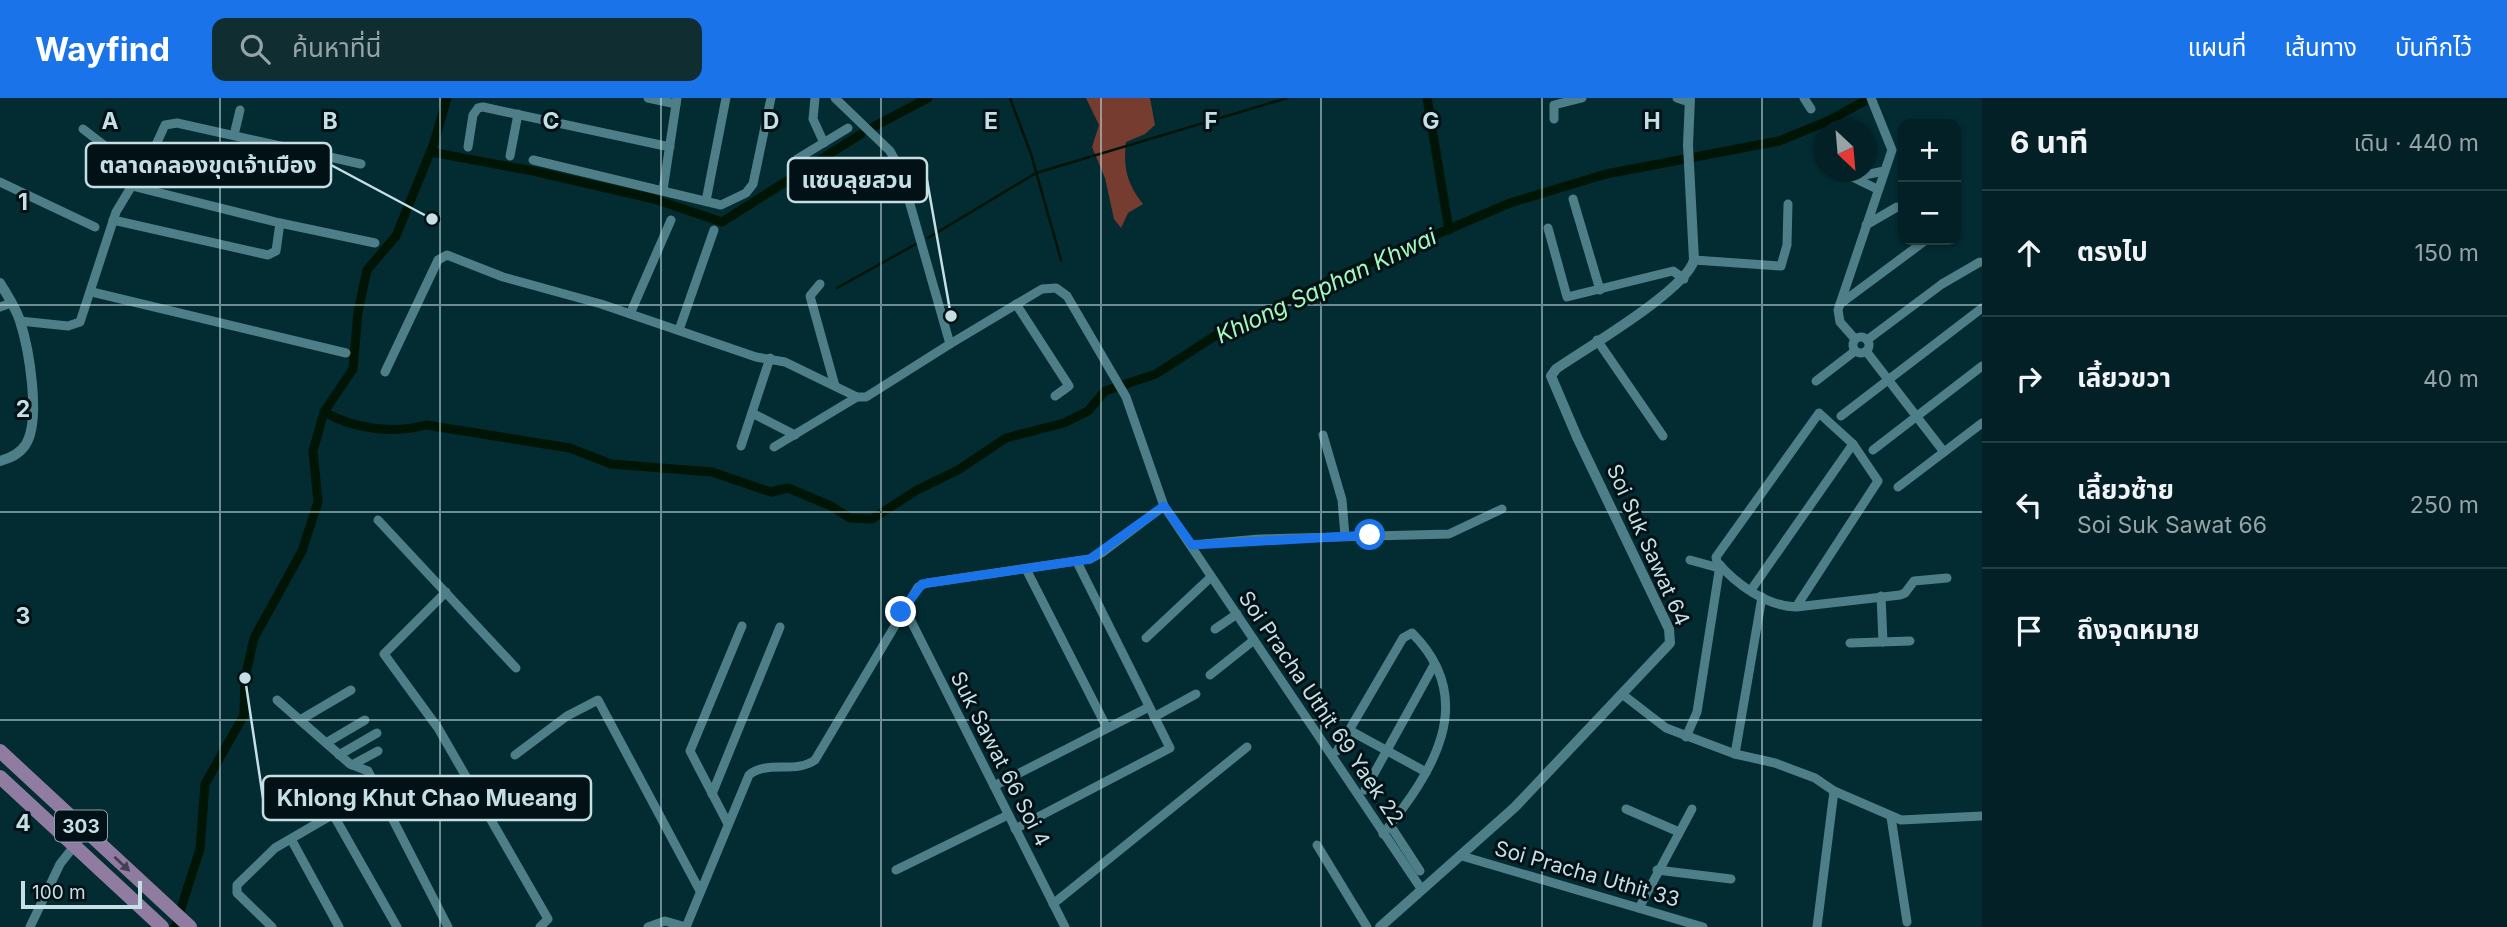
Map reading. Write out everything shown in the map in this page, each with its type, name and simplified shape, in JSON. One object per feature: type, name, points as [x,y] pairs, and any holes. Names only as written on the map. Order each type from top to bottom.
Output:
[{"type":"main road","name":"303","points":[[0,751],[190,927]]},
{"type":"main road","name":"303","points":[[0,778],[162,927]]},
{"type":"street","points":[[648,98],[677,101],[663,190]]},
{"type":"street","points":[[706,201],[726,98]]},
{"type":"street","points":[[533,160],[721,205],[746,193],[753,184],[771,98]]},
{"type":"street","points":[[815,98],[813,120],[824,143]]},
{"type":"street","points":[[835,98],[890,151],[900,169],[950,344]]},
{"type":"street","points":[[1554,119],[1554,105],[1559,100],[1582,98]]},
{"type":"street","points":[[1677,98],[1689,100],[1688,145],[1694,260],[1782,266],[1787,245],[1788,204]]},
{"type":"street","points":[[1804,98],[1811,109]]},
{"type":"street","points":[[1855,351],[1855,340],[1840,322],[1840,304],[1892,150],[1871,98]]},
{"type":"street","points":[[468,147],[473,115],[478,108],[670,147]]},
{"type":"street","points":[[234,135],[240,110]]},
{"type":"street","points":[[510,156],[518,114]]},
{"type":"street","points":[[20,321],[74,325],[84,317],[113,220],[141,173],[163,128],[170,123],[361,164]]},
{"type":"street","points":[[797,159],[848,128]]},
{"type":"street","points":[[83,129],[141,173]]},
{"type":"street","points":[[154,149],[287,178]]},
{"type":"street","points":[[1877,172],[1884,171]]},
{"type":"street","points":[[0,182],[95,227]]},
{"type":"street","points":[[1864,182],[1877,189]]},
{"type":"street","points":[[132,186],[280,223],[375,243]]},
{"type":"street","points":[[1573,199],[1600,290]]},
{"type":"street","points":[[1866,225],[1897,207]]},
{"type":"street","points":[[113,220],[268,255],[276,251],[280,223]]},
{"type":"street","points":[[630,314],[671,220]]},
{"type":"street","points":[[1548,228],[1567,297],[1673,271],[1684,279]]},
{"type":"street","points":[[679,330],[714,230]]},
{"type":"street","points":[[1840,304],[1919,245]]},
{"type":"street","points":[[385,372],[438,260],[447,256],[503,277],[630,314],[756,357],[770,358],[857,397]]},
{"type":"street","name":"Soi Suk Sawat 64","points":[[1380,927],[1515,807],[1666,650],[1671,638],[1553,384],[1552,373],[1684,279],[1694,260]]},
{"type":"street","points":[[1944,452],[1866,351],[1867,340],[1942,284],[1980,262]]},
{"type":"street","points":[[0,283],[6,305],[20,321],[32,388],[30,435],[25,447],[12,458],[0,461]]},
{"type":"street","points":[[820,284],[810,296],[835,386]]},
{"type":"street","name":"Soi Pracha Uthit 69 Yaek 22","points":[[774,447],[857,397],[866,397],[1042,289],[1062,290],[1126,397],[1164,506],[1422,890]]},
{"type":"street","points":[[92,292],[346,353]]},
{"type":"street","points":[[1016,304],[1069,386],[1055,396]]},
{"type":"street","points":[[1842,416],[1982,308]]},
{"type":"street","points":[[1855,340],[1861,337],[1867,340]]},
{"type":"street","points":[[1597,340],[1663,436]]},
{"type":"street","points":[[1816,381],[1855,351],[1866,351]]},
{"type":"street","points":[[741,446],[770,358]]},
{"type":"street","points":[[1872,450],[1982,366]]},
{"type":"street","points":[[752,413],[795,435]]},
{"type":"street","points":[[1686,737],[1697,712],[1719,567],[1716,557],[1816,414],[1822,413],[1853,444],[1878,476],[1877,486],[1796,607]]},
{"type":"street","points":[[1898,487],[1982,423]]},
{"type":"street","points":[[1323,435],[1342,500],[1345,536]]},
{"type":"street","points":[[1751,590],[1853,444]]},
{"type":"street","points":[[648,927],[665,921],[686,927],[751,772],[804,765],[815,760],[904,607],[922,584],[1077,562],[1103,552],[1164,506]]},
{"type":"street","points":[[1192,545],[1345,536],[1449,534],[1502,509]]},
{"type":"street","points":[[378,520],[516,668]]},
{"type":"street","points":[[1690,561],[1719,567],[1751,590],[1780,606],[1796,607],[1905,593],[1914,581],[1947,578]]},
{"type":"street","points":[[1015,829],[1167,752],[1168,743],[1077,562]]},
{"type":"street","points":[[1026,569],[1107,728]]},
{"type":"street","points":[[1146,638],[1211,577]]},
{"type":"street","points":[[446,592],[384,654],[443,735],[548,919],[540,927]]},
{"type":"street","points":[[1881,596],[1884,642]]},
{"type":"street","points":[[1735,754],[1762,597]]},
{"type":"street","name":"Suk Sawat 66 Soi 4","points":[[904,607],[1065,927]]},
{"type":"street","points":[[1215,629],[1237,614]]},
{"type":"street","points":[[728,824],[690,751],[742,626]]},
{"type":"street","points":[[712,794],[780,627]]},
{"type":"street","points":[[1337,751],[1406,634],[1413,634],[1434,665],[1447,707],[1442,738],[1426,772],[1383,834]]},
{"type":"street","points":[[1210,675],[1254,640]]},
{"type":"street","points":[[1850,643],[1910,641]]},
{"type":"street","points":[[1365,790],[1434,665]]},
{"type":"street","points":[[300,720],[351,691]]},
{"type":"street","points":[[1154,716],[1196,694]]},
{"type":"street","points":[[1622,694],[1651,718],[1686,737],[1735,754],[1775,763],[1815,778],[1834,792],[1891,817],[1913,821],[1982,816]]},
{"type":"street","points":[[277,699],[339,755],[352,765],[365,768],[378,788],[449,927]]},
{"type":"street","points":[[515,755],[567,716],[598,701],[700,891]]},
{"type":"street","points":[[994,786],[1149,707]]},
{"type":"street","points":[[326,743],[365,720]]},
{"type":"street","points":[[1349,730],[1426,772]]},
{"type":"street","points":[[339,755],[377,733]]},
{"type":"street","points":[[1053,904],[1247,747]]},
{"type":"street","points":[[352,765],[378,751]]},
{"type":"street","points":[[268,926],[236,889],[266,855],[378,788]]},
{"type":"street","points":[[1817,927],[1834,792]]},
{"type":"street","points":[[325,800],[397,927]]},
{"type":"street","points":[[1626,809],[1679,832]]},
{"type":"street","points":[[1639,908],[1692,809]]},
{"type":"street","points":[[897,870],[1008,815]]},
{"type":"street","points":[[1891,817],[1907,922]]},
{"type":"street","points":[[1390,825],[1420,871]]},
{"type":"street","points":[[30,927],[60,864],[86,831]]},
{"type":"street","points":[[291,839],[339,927]]},
{"type":"street","points":[[1317,845],[1367,927]]},
{"type":"street","name":"Soi Pracha Uthit 33","points":[[1462,856],[1703,927]]},
{"type":"street","points":[[1657,870],[1731,879]]},
{"type":"shaded area","points":[[1086,98],[1150,98],[1155,125],[1145,134],[1126,142],[1125,151],[1130,182],[1143,204],[1128,213],[1121,228],[1114,219],[1105,178],[1092,147],[1099,125]]},
{"type":"waterway","points":[[175,927],[200,849],[205,784],[244,715],[245,678],[254,638],[302,551],[318,502],[313,451],[324,412],[353,369],[358,312],[367,270],[396,236],[434,143],[447,98]]},
{"type":"waterway","points":[[873,127],[928,98]]},
{"type":"waterway","points":[[1010,98],[1031,154],[1061,260]]},
{"type":"waterway","points":[[928,238],[1036,173],[1287,98]]},
{"type":"waterway","points":[[1427,98],[1449,230]]},
{"type":"waterway","name":"Khlong Saphan Khwai","points":[[324,412],[361,426],[400,429],[426,425],[570,448],[611,464],[712,472],[771,492],[788,488],[831,506],[850,518],[872,519],[917,490],[958,470],[1006,438],[1064,423],[1088,411],[1105,391],[1156,374],[1227,328],[1248,326],[1264,320],[1278,306],[1334,278],[1510,203],[1606,174],[1779,141],[1828,121],[1870,98]]},
{"type":"waterway","points":[[431,152],[533,171],[654,199],[722,222],[861,134]]},
{"type":"waterway","points":[[837,288],[916,244]]},
{"type":"place","name":"ตลาดคลองขุดเจ้าเมือง","points":[[432,219]]},
{"type":"place","name":"แซบลุยสวน","points":[[951,316]]},
{"type":"place","name":"Khlong Khut Chao Mueang","points":[[245,678]]},
{"type":"route","points":[[901,612],[910,596],[922,584],[1090,559],[1164,506],[1192,545],[1259,539],[1370,535]]}]
